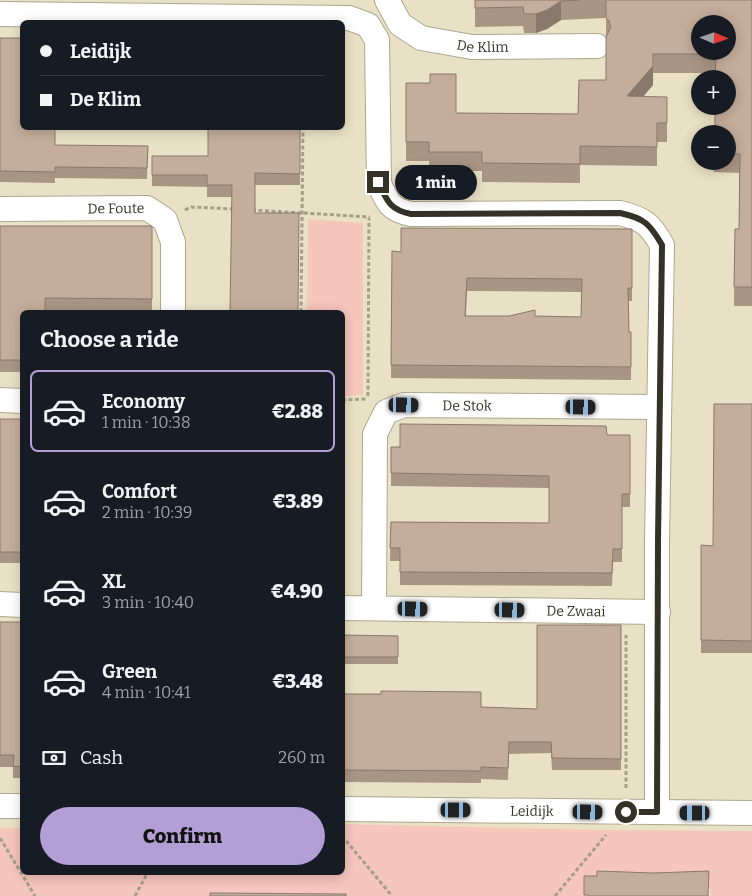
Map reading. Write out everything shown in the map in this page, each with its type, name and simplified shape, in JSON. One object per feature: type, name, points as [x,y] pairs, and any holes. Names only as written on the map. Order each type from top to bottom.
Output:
[{"type":"street","name":"De Klim","points":[[387,0],[400,24],[421,38],[472,47],[598,46]]},
{"type":"street","points":[[0,14],[349,18],[368,25],[377,40],[378,182],[391,206],[411,214],[620,213],[639,218],[655,232],[662,245],[659,408],[657,812]]},
{"type":"street","name":"De Foute","points":[[0,209],[147,208],[165,220],[174,242],[174,310]]},
{"type":"street","points":[[0,400],[20,401]]},
{"type":"street","name":"De Stok","points":[[374,608],[375,434],[386,412],[404,405],[659,408]]},
{"type":"street","points":[[0,604],[20,605]]},
{"type":"street","name":"De Zwaai","points":[[345,608],[658,612]]},
{"type":"street","points":[[0,806],[20,806]]},
{"type":"street","name":"Leidijk","points":[[345,809],[752,813]]},
{"type":"path","points":[[301,310],[303,130]]},
{"type":"path","points":[[246,210],[384,218],[391,206]]},
{"type":"path","points":[[165,220],[191,207],[237,209]]},
{"type":"path","points":[[368,399],[369,217]]},
{"type":"path","points":[[555,896],[626,812],[626,611]]},
{"type":"path","points":[[0,838],[20,871]]},
{"type":"path","points":[[345,840],[392,896]]},
{"type":"path","points":[[22,875],[35,896]]},
{"type":"path","points":[[135,896],[146,875]]},
{"type":"shaded area","points":[[308,219],[363,223],[363,395],[345,396],[345,310],[307,310]]},
{"type":"shaded area","points":[[345,824],[599,830],[752,831],[752,896],[711,896],[710,888],[652,889],[585,896],[0,896],[0,828],[20,828],[20,875],[345,875]]},
{"type":"building","points":[[475,0],[579,0],[561,1],[547,10],[536,14],[524,14],[523,7],[475,8]]},
{"type":"building","points":[[606,0],[752,0],[752,287],[734,287],[735,229],[739,229],[740,154],[736,154],[736,125],[715,125],[715,115],[736,115],[736,70],[715,70],[716,60],[736,60],[736,15],[691,15],[691,54],[653,54],[653,66],[627,96],[667,97],[667,123],[657,123],[657,147],[580,146],[580,164],[482,163],[482,152],[429,152],[429,142],[406,142],[406,83],[430,83],[430,74],[456,74],[456,113],[578,114],[579,80],[606,80],[606,37],[611,27],[606,18]]},
{"type":"building","points":[[0,38],[20,38],[20,130],[55,130],[55,145],[148,146],[147,168],[55,167],[55,172],[0,171]]},
{"type":"building","points":[[208,130],[300,130],[300,174],[255,173],[255,213],[299,213],[298,310],[230,310],[232,185],[207,185],[207,175],[152,175],[152,156],[208,156]]},
{"type":"building","points":[[0,226],[152,226],[152,299],[45,298],[45,310],[20,310],[20,360],[0,360]]},
{"type":"building","points":[[401,228],[632,229],[632,288],[628,288],[631,367],[391,365],[392,251],[401,252]],"holes":[[[467,278],[582,279],[581,317],[535,316],[535,310],[509,316],[465,316]]]},
{"type":"building","points":[[714,404],[752,404],[752,641],[701,640],[701,545],[713,546]]},
{"type":"building","points":[[0,419],[20,419],[20,552],[0,552]]},
{"type":"building","points":[[400,424],[606,426],[607,435],[630,435],[630,494],[622,494],[622,549],[613,549],[612,573],[400,572],[400,548],[390,548],[391,522],[549,523],[549,476],[391,473],[391,447],[400,447]]},
{"type":"building","points":[[0,622],[20,622],[20,767],[13,766],[14,755],[0,755]]},
{"type":"building","points":[[537,625],[621,625],[621,759],[552,758],[551,742],[509,742],[508,768],[481,767],[481,771],[345,770],[345,694],[381,694],[381,691],[481,692],[481,707],[537,709]]},
{"type":"building","points":[[345,635],[398,636],[398,657],[345,657]]},
{"type":"building","points":[[597,871],[653,873],[709,871],[708,896],[584,895],[584,876],[597,876]]},
{"type":"building","points":[[210,893],[346,894],[346,896],[210,896]]},
{"type":"route","points":[[378,182],[386,200],[397,211],[411,214],[620,213],[639,218],[655,232],[662,245],[659,408],[657,812],[626,812]]}]
